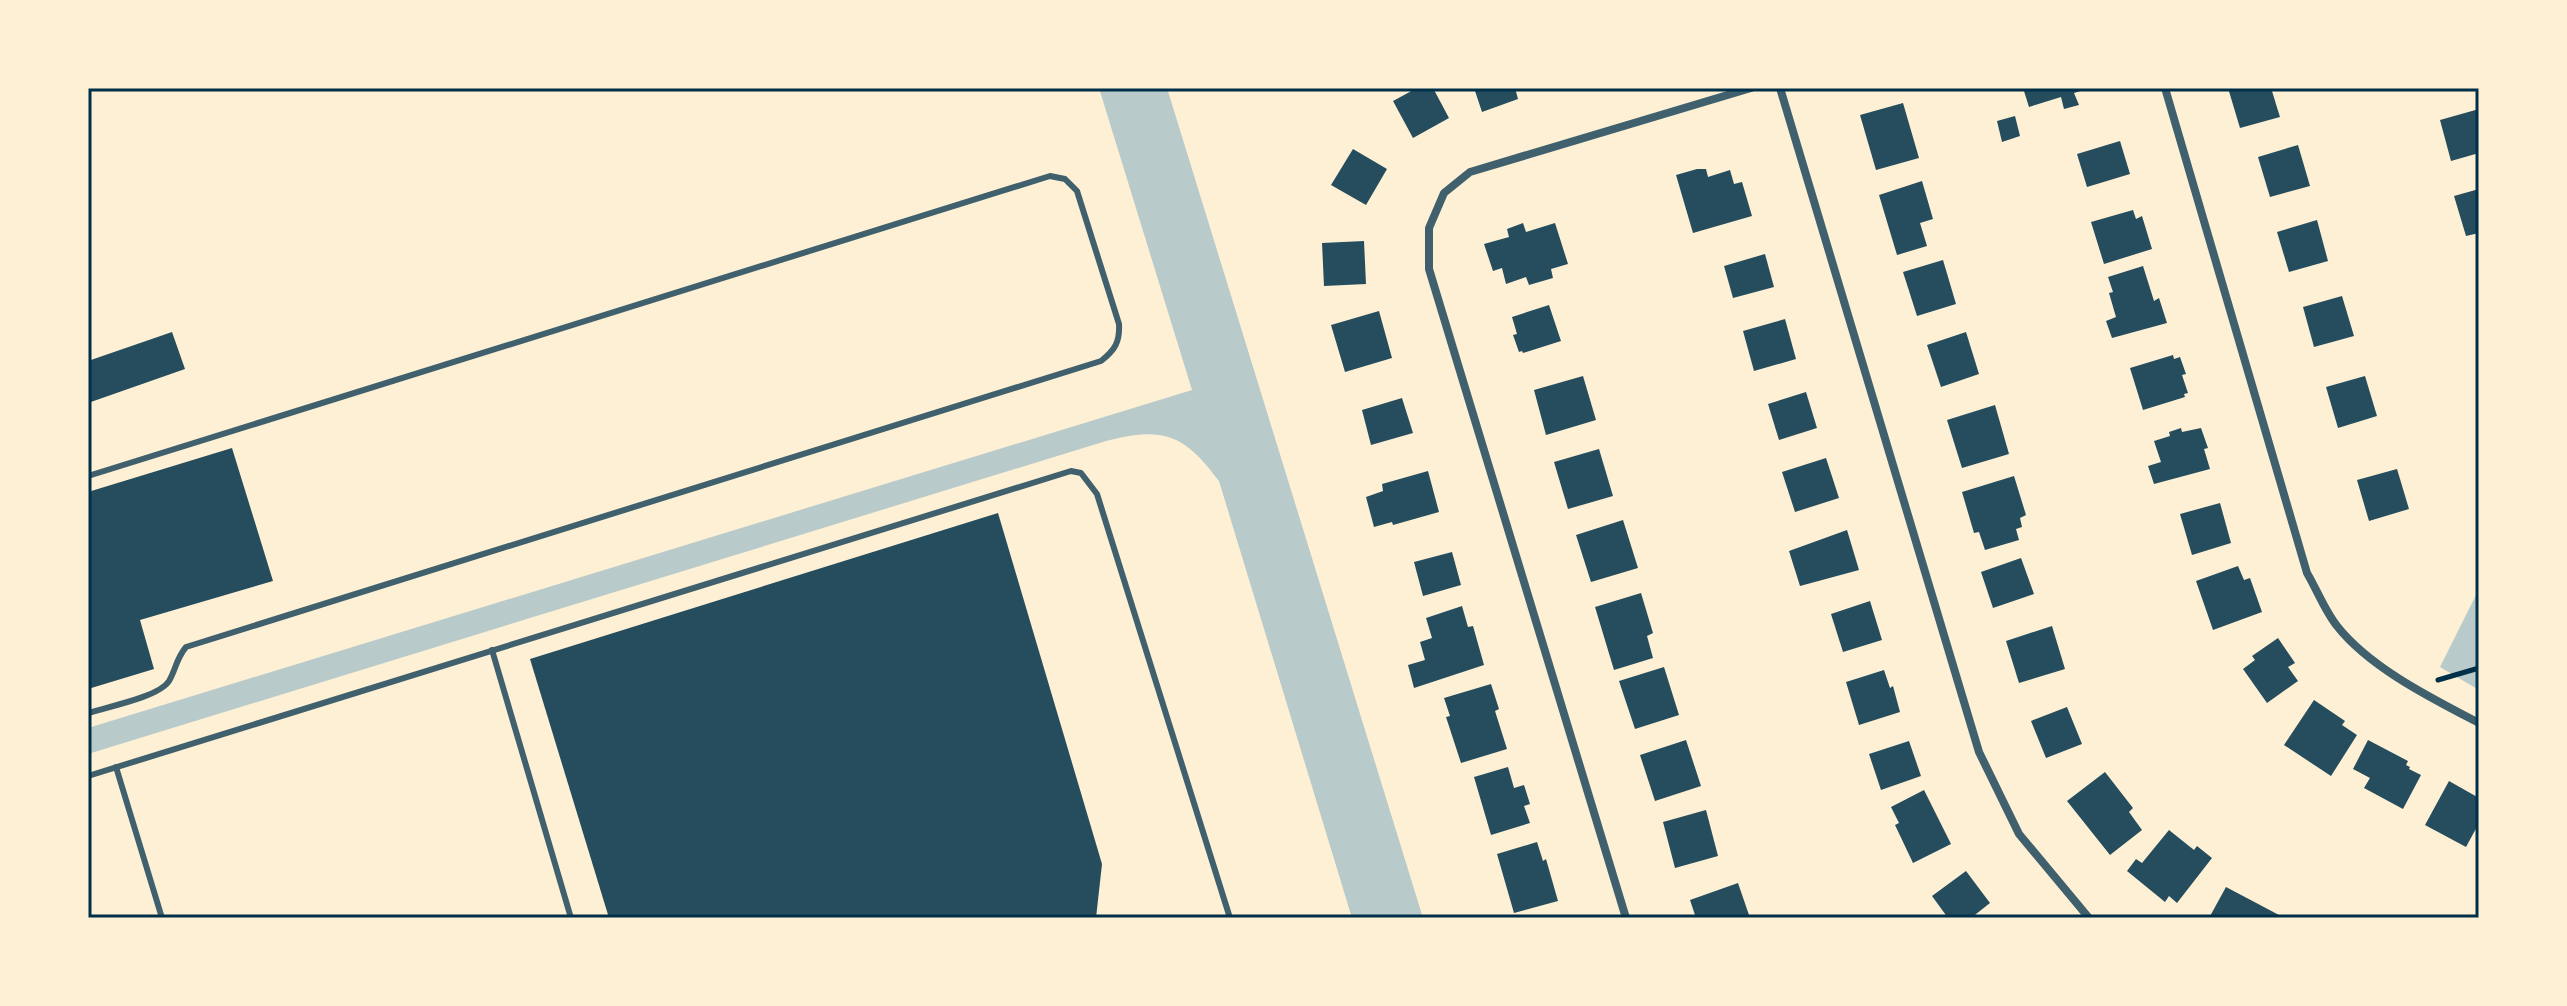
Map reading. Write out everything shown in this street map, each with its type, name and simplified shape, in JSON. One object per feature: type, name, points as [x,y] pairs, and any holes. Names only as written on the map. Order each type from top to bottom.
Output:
[{"type":"street","points":[[1626,918],[1429,269],[1429,228],[1444,193],[1470,172],[1751,88]]},
{"type":"street","points":[[1780,88],[1979,752],[2019,834],[2089,918]]},
{"type":"street","points":[[2165,88],[2307,573],[2337,626],[2377,664],[2479,723]]},
{"type":"lane","points":[[88,476],[1050,176],[1065,179],[1077,191],[1119,324],[1120,339],[1113,352],[1101,361],[186,647],[176,659],[169,681],[160,690],[88,713]]},
{"type":"lane","points":[[88,776],[1071,471],[1081,473],[1097,494],[1230,918]]},
{"type":"lane","points":[[492,650],[571,918]]},
{"type":"lane","points":[[116,767],[162,918]]},
{"type":"path","points":[[2413,687],[2479,668]]},
{"type":"shaded area","points":[[1099,88],[1167,88],[1423,918],[1352,918],[1219,481],[1195,453],[1171,438],[1158,435],[1143,434],[1106,441],[88,754],[88,728],[1192,390]]},
{"type":"shaded area","points":[[2479,589],[2479,690],[2440,667]]},
{"type":"building","points":[[1417,88],[1433,88],[1449,118],[1413,138],[1393,101]]},
{"type":"building","points":[[1474,88],[1515,88],[1518,99],[1482,112]]},
{"type":"building","points":[[2023,88],[2087,89],[2074,93],[2079,105],[2064,109],[2061,97],[2029,107]]},
{"type":"building","points":[[2228,88],[2271,88],[2280,117],[2240,128]]},
{"type":"building","points":[[1903,103],[1919,158],[1876,170],[1860,115]]},
{"type":"building","points":[[2479,109],[2479,153],[2451,161],[2440,120]]},
{"type":"building","points":[[2015,116],[2020,136],[2002,142],[1997,121]]},
{"type":"building","points":[[2120,141],[2130,174],[2087,187],[2077,154]]},
{"type":"building","points":[[2298,145],[2310,186],[2270,197],[2258,157]]},
{"type":"building","points":[[1353,149],[1387,169],[1366,205],[1331,185]]},
{"type":"building","points":[[1706,169],[1708,177],[1730,170],[1734,184],[1742,182],[1752,216],[1693,233],[1676,175]]},
{"type":"building","points":[[1922,181],[1933,219],[1920,223],[1927,246],[1897,255],[1879,195]]},
{"type":"building","points":[[2479,189],[2479,233],[2466,236],[2454,196]]},
{"type":"building","points":[[2133,210],[2136,219],[2142,216],[2152,249],[2104,264],[2091,222]]},
{"type":"building","points":[[2317,220],[2328,261],[2289,272],[2277,232]]},
{"type":"building","points":[[1523,223],[1526,232],[1555,223],[1568,264],[1551,269],[1553,278],[1529,285],[1526,277],[1506,284],[1502,268],[1493,271],[1484,244],[1509,237],[1507,229]]},
{"type":"building","points":[[1364,241],[1366,284],[1324,286],[1322,243]]},
{"type":"building","points":[[1765,254],[1774,287],[1733,298],[1724,266]]},
{"type":"building","points":[[1943,260],[1956,304],[1917,316],[1903,272]]},
{"type":"building","points":[[2143,266],[2154,301],[2159,298],[2167,323],[2112,338],[2106,321],[2116,317],[2108,277]]},
{"type":"building","points":[[2342,296],[2354,336],[2314,347],[2303,307]]},
{"type":"building","points":[[1549,305],[1561,341],[1519,352],[1513,335],[1517,334],[1512,317]]},
{"type":"building","points":[[1379,311],[1392,358],[1345,372],[1331,325]]},
{"type":"building","points":[[1785,319],[1796,359],[1754,371],[1743,331]]},
{"type":"building","points":[[172,332],[185,369],[88,403],[88,361]]},
{"type":"building","points":[[1966,332],[1979,374],[1941,387],[1927,345]]},
{"type":"building","points":[[2173,355],[2174,359],[2180,357],[2188,393],[2184,394],[2185,397],[2143,410],[2130,368]]},
{"type":"building","points":[[1583,376],[1596,420],[1546,435],[1534,390]]},
{"type":"building","points":[[2365,376],[2377,416],[2338,428],[2326,387]]},
{"type":"building","points":[[1806,392],[1817,428],[1779,440],[1768,404]]},
{"type":"building","points":[[1402,398],[1413,433],[1371,445],[1362,410]]},
{"type":"building","points":[[1995,405],[2009,454],[1962,468],[1947,420]]},
{"type":"building","points":[[2181,428],[2182,432],[2201,428],[2208,448],[2204,449],[2210,469],[2154,484],[2148,466],[2161,462],[2154,441],[2170,436],[2169,432]]},
{"type":"building","points":[[232,448],[273,581],[140,620],[154,669],[88,689],[88,492]]},
{"type":"building","points":[[1599,449],[1613,496],[1568,509],[1554,462]]},
{"type":"building","points":[[1826,458],[1839,498],[1795,512],[1782,472]]},
{"type":"building","points":[[2397,469],[2409,509],[2369,521],[2357,480]]},
{"type":"building","points":[[1428,471],[1439,512],[1374,527],[1366,497],[1383,491],[1382,484]]},
{"type":"building","points":[[2014,476],[2026,515],[2020,518],[2022,527],[2016,529],[2019,540],[1985,550],[1979,532],[1974,533],[1962,492]]},
{"type":"building","points":[[2220,503],[2231,543],[2192,555],[2180,514]]},
{"type":"building","points":[[998,513],[1102,864],[1096,918],[609,918],[530,659]]},
{"type":"building","points":[[1623,520],[1638,568],[1591,582],[1576,535]]},
{"type":"building","points":[[1847,530],[1859,570],[1800,586],[1789,551]]},
{"type":"building","points":[[1452,552],[1461,585],[1423,596],[1414,562]]},
{"type":"building","points":[[2021,558],[2034,594],[1993,608],[1981,572]]},
{"type":"building","points":[[2238,566],[2244,580],[2250,578],[2262,612],[2213,630],[2196,581]]},
{"type":"building","points":[[1641,593],[1653,633],[1647,636],[1653,658],[1614,670],[1595,607]]},
{"type":"building","points":[[1870,601],[1882,640],[1843,652],[1831,614]]},
{"type":"building","points":[[1462,606],[1468,627],[1473,626],[1484,665],[1414,688],[1408,665],[1425,660],[1420,642],[1432,638],[1426,618]]},
{"type":"building","points":[[2052,626],[2065,669],[2019,683],[2006,641]]},
{"type":"building","points":[[2278,638],[2295,663],[2288,667],[2298,681],[2267,703],[2243,669],[2255,660],[2252,656]]},
{"type":"building","points":[[1664,667],[1679,715],[1635,729],[1619,681]]},
{"type":"building","points":[[1884,670],[1890,688],[1893,686],[1900,712],[1859,725],[1846,682]]},
{"type":"building","points":[[1491,684],[1499,709],[1495,711],[1507,749],[1461,763],[1446,717],[1450,716],[1444,698]]},
{"type":"building","points":[[2314,700],[2345,721],[2342,725],[2357,735],[2331,776],[2284,745]]},
{"type":"building","points":[[2067,707],[2082,744],[2046,758],[2031,721]]},
{"type":"building","points":[[1686,740],[1701,786],[1655,801],[1640,755]]},
{"type":"building","points":[[2368,740],[2408,761],[2406,765],[2409,769],[2421,775],[2403,809],[2364,788],[2370,778],[2353,769]]},
{"type":"building","points":[[1909,741],[1921,776],[1881,790],[1869,754]]},
{"type":"building","points":[[1508,767],[1514,788],[1524,785],[1530,804],[1524,806],[1530,823],[1491,835],[1474,777]]},
{"type":"building","points":[[2105,772],[2133,808],[2129,812],[2142,830],[2110,855],[2067,801]]},
{"type":"building","points":[[2449,781],[2479,798],[2479,823],[2466,847],[2425,825]]},
{"type":"building","points":[[1924,790],[1951,844],[1913,863],[1895,825],[1899,823],[1891,807]]},
{"type":"building","points":[[1706,810],[1718,856],[1675,868],[1663,822]]},
{"type":"building","points":[[2169,830],[2194,850],[2197,846],[2212,858],[2177,903],[2169,896],[2165,902],[2127,871],[2136,859],[2142,863]]},
{"type":"building","points":[[1537,842],[1543,861],[1546,859],[1558,901],[1514,913],[1497,854]]},
{"type":"building","points":[[1966,871],[1990,903],[1971,918],[1948,918],[1932,896]]},
{"type":"building","points":[[1738,883],[1750,918],[1696,918],[1690,900]]},
{"type":"building","points":[[2226,887],[2279,915],[2277,918],[2209,918]]}]
